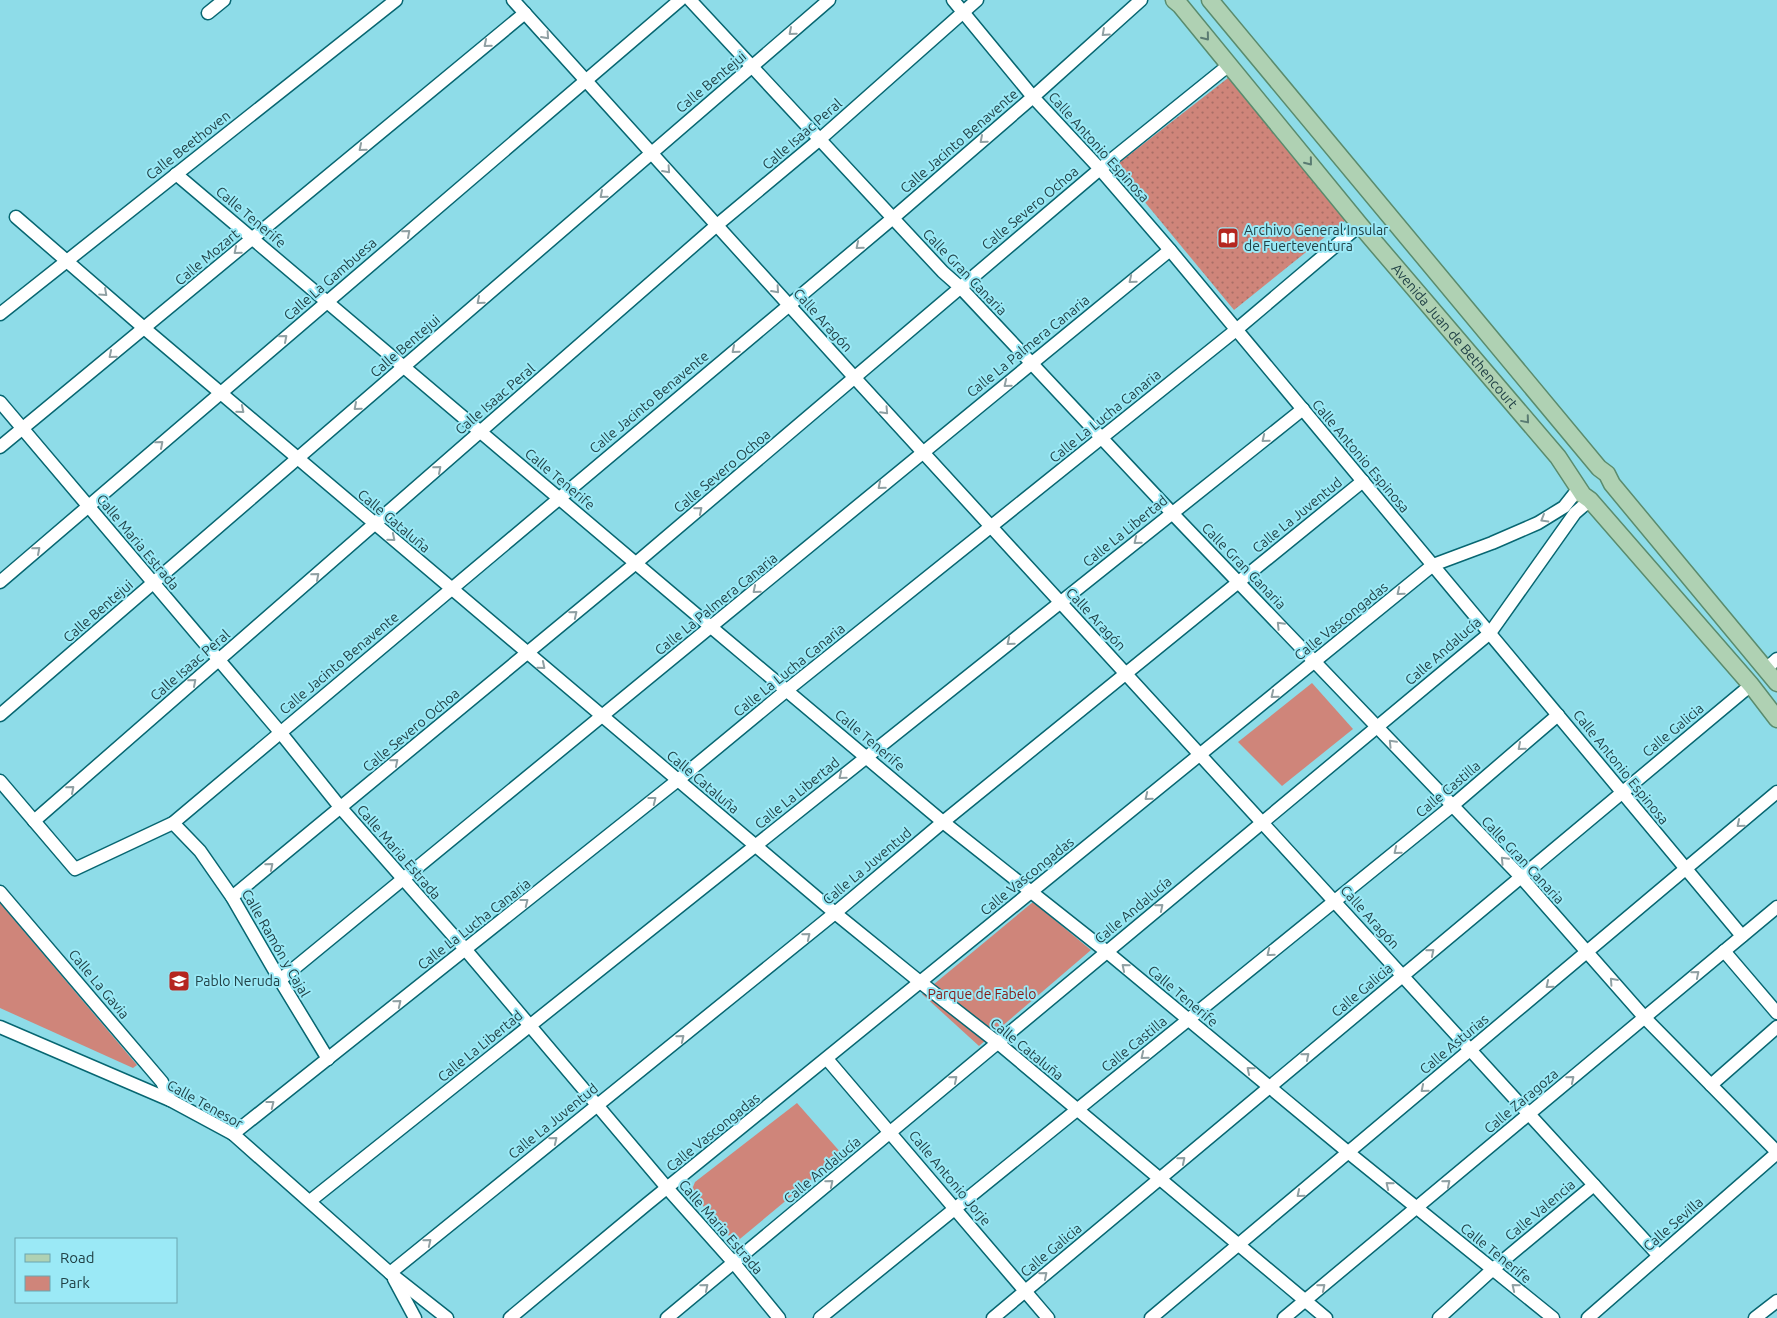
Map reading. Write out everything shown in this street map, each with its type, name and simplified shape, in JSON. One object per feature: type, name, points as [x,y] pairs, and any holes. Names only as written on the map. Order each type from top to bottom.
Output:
[{"type":"main road","name":"Avenida Juan de Bethencourt","points":[[1174,0],[1558,458],[1579,488]]},
{"type":"main road","name":"Avenida Juan de Bethencourt","points":[[1210,0],[1599,468]]},
{"type":"main road","points":[[1777,683],[1771,664],[1612,484],[1607,474],[1599,468],[1588,471],[1581,477],[1579,488],[1583,495],[1590,500],[1751,685],[1777,719]]},
{"type":"main road","points":[[1590,500],[1602,500],[1609,494],[1612,484]]},
{"type":"street","points":[[208,13],[224,0]]},
{"type":"street","name":"Calle Beethoven","points":[[0,314],[396,0]]},
{"type":"street","name":"Calle Aragón","points":[[513,0],[854,377],[1659,1256]]},
{"type":"street","name":"Calle La Gambuesa","points":[[0,582],[680,0]]},
{"type":"street","name":"Calle Gran Canaria","points":[[690,0],[818,140],[943,272],[960,287],[1172,513],[1521,877],[1645,1018],[1777,1153]]},
{"type":"street","name":"Calle Bentejui","points":[[0,715],[829,0]]},
{"type":"street","name":"Calle Antonio Espinosa","points":[[953,0],[1033,97],[1100,169],[1170,250],[1742,936]]},
{"type":"street","name":"Calle Isaac Peral","points":[[34,821],[977,0]]},
{"type":"street","name":"Calle Jacinto Benavente","points":[[34,821],[75,869],[173,823],[788,304],[893,218],[1033,97],[1141,0]]},
{"type":"street","name":"Calle Mozart","points":[[0,447],[525,13]]},
{"type":"street","name":"Calle Severo Ochoa","points":[[232,897],[636,563],[1100,169],[1229,65]]},
{"type":"street","name":"Calle Tenerife","points":[[176,174],[943,822],[1107,952],[1416,1208],[1553,1318]]},
{"type":"street","name":"Calle Cataluña","points":[[16,217],[220,393],[755,846],[920,982],[998,1043],[1326,1318]]},
{"type":"street","name":"Calle La Lucha Canaria","points":[[233,1134],[678,780],[787,690],[1236,330],[1360,224]]},
{"type":"street","name":"Calle La Palmera Canaria","points":[[280,980],[1170,250]]},
{"type":"street","name":"Calle Maria Estrada","points":[[0,402],[280,732],[340,807],[598,1104],[668,1189],[780,1318]]},
{"type":"street","name":"Calle La Libertad","points":[[310,1201],[1303,409]]},
{"type":"street","name":"Calle La Juventud","points":[[390,1273],[835,913],[943,822],[1362,481]]},
{"type":"street","name":"Calle Vascongadas","points":[[510,1318],[1433,565],[1538,523],[1564,507],[1579,488]]},
{"type":"street","name":"Calle Andalucía","points":[[668,1318],[1490,633],[1575,513],[1590,500]]},
{"type":"street","name":"Calle Galicia","points":[[993,1318],[1751,685]]},
{"type":"street","name":"Calle Castilla","points":[[820,1318],[1452,806],[1558,715]]},
{"type":"street","points":[[0,781],[34,821]]},
{"type":"street","name":"Calle Asturias","points":[[1151,1318],[1777,792]]},
{"type":"street","name":"Calle Ramón y Cajal","points":[[173,823],[200,851],[232,897],[328,1059]]},
{"type":"street","name":"Calle La Gavia","points":[[0,892],[162,1082],[170,1100]]},
{"type":"street","name":"Calle Zaragoza","points":[[1284,1318],[1724,950],[1775,914]]},
{"type":"street","points":[[1724,950],[1777,1013]]},
{"type":"street","name":"Calle Tenesor","points":[[0,1027],[170,1100],[233,1134],[390,1273],[447,1318]]},
{"type":"street","points":[[1711,1085],[1777,1027]]},
{"type":"street","name":"Calle Antonio Jorje","points":[[827,1059],[1048,1318]]},
{"type":"street","name":"Calle Sevilla","points":[[1588,1318],[1777,1153]]},
{"type":"street","name":"Calle Valencia","points":[[1439,1318],[1493,1269],[1594,1185]]},
{"type":"street","name":"Calle Tenesor","points":[[390,1273],[415,1318]]},
{"type":"street","points":[[1755,1318],[1777,1301]]},
{"type":"green space","points":[[1228,78],[1346,220],[1234,310],[1115,166]]},
{"type":"green space","points":[[1312,683],[1353,729],[1282,786],[1238,742]]},
{"type":"green space","name":"Parque de Fabelo","points":[[1033,902],[1091,950],[979,1046],[922,994]]},
{"type":"green space","points":[[0,903],[137,1065],[133,1068],[0,1008]]},
{"type":"green space","points":[[797,1103],[842,1154],[735,1243],[691,1192],[695,1182]]},
{"type":"place","name":"Archivo General Insular de Fuerteventura","points":[[1228,238]]},
{"type":"place","name":"Pablo Neruda","points":[[179,981]]}]
